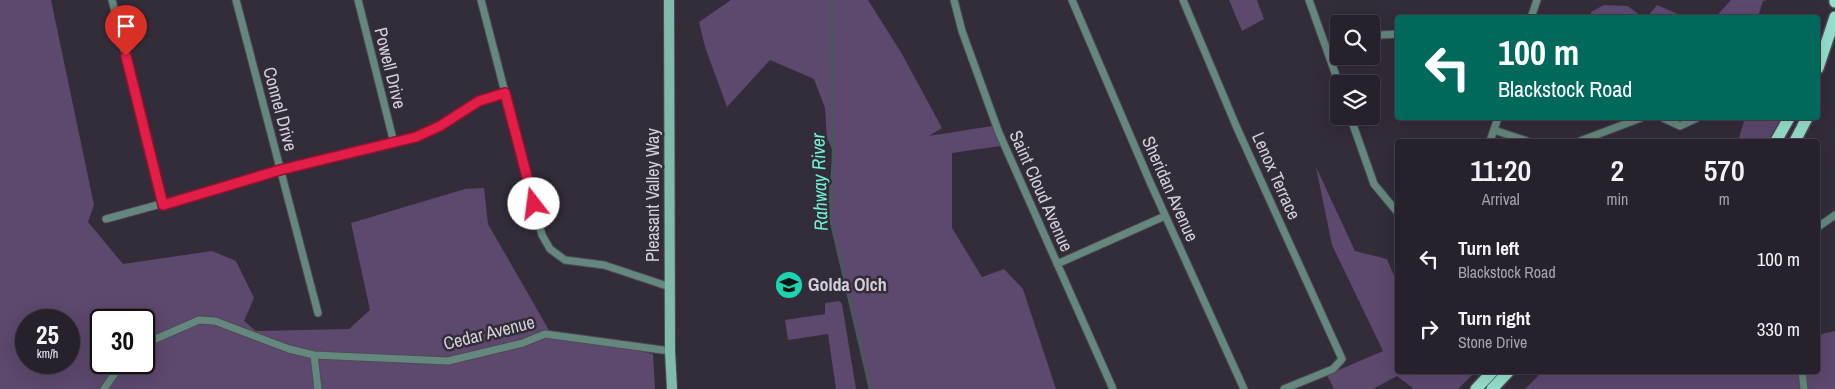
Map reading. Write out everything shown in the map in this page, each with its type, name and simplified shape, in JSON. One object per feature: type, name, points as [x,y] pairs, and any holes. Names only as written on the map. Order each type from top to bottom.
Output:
[{"type":"main road","name":"Pleasant Valley Way","points":[[669,0],[670,352],[672,389]]},
{"type":"main road","points":[[1820,62],[1835,17]]},
{"type":"main road","points":[[1777,139],[1787,120]]},
{"type":"main road","points":[[1796,139],[1806,120]]},
{"type":"main road","points":[[1476,389],[1490,374]]},
{"type":"main road","points":[[1492,389],[1506,374]]},
{"type":"street","points":[[112,0],[163,205]]},
{"type":"street","name":"Connel Drive","points":[[236,0],[318,313]]},
{"type":"street","name":"Powell Drive","points":[[358,0],[394,143]]},
{"type":"street","points":[[481,0],[542,236],[550,249],[565,260],[604,265],[670,287]]},
{"type":"street","name":"Saint Cloud Avenue","points":[[954,0],[980,86],[1113,389]]},
{"type":"street","name":"Sheridan Avenue","points":[[1072,0],[1165,216],[1244,389]]},
{"type":"street","name":"Lenox Terrace","points":[[1183,0],[1238,128],[1340,354],[1340,362],[1333,369],[1284,389]]},
{"type":"street","points":[[1309,0],[1336,75]]},
{"type":"street","points":[[1532,15],[1536,0]]},
{"type":"street","points":[[1380,35],[1395,34]]},
{"type":"street","points":[[106,220],[280,170],[394,143],[430,132],[479,101],[505,93]]},
{"type":"street","points":[[1491,139],[1497,120]]},
{"type":"street","points":[[1585,139],[1636,120]]},
{"type":"street","points":[[1667,120],[1680,126],[1693,120]]},
{"type":"street","points":[[1353,125],[1374,184],[1395,209]]},
{"type":"street","points":[[1494,130],[1521,139]]},
{"type":"street","points":[[1820,226],[1835,215]]},
{"type":"street","points":[[1058,264],[1165,216]]},
{"type":"street","name":"Cedar Avenue","points":[[155,339],[198,320],[215,321],[289,350],[314,355],[448,361],[523,343],[545,334],[670,352]]},
{"type":"street","points":[[314,355],[318,389]]},
{"type":"street","points":[[104,389],[115,374]]},
{"type":"street","points":[[1802,374],[1804,389]]},
{"type":"shaded area","points":[[0,0],[51,0],[94,205],[88,222],[123,264],[212,251],[236,261],[254,298],[244,321],[256,331],[349,329],[370,310],[351,223],[465,189],[484,188],[488,224],[550,332],[653,354],[655,389],[0,389]]},
{"type":"shaded area","points":[[731,0],[868,0],[902,54],[942,128],[929,136],[992,126],[1001,146],[952,153],[952,228],[982,277],[1004,269],[1023,289],[1056,389],[870,389],[827,209],[833,151],[827,138],[825,108],[814,79],[770,60],[727,107],[705,47],[699,22]]},
{"type":"shaded area","points":[[1229,0],[1257,0],[1264,19],[1242,31]]},
{"type":"shaded area","points":[[1731,0],[1767,0],[1763,1],[1759,15],[1718,15]]},
{"type":"shaded area","points":[[1604,5],[1628,6],[1639,15],[1591,15],[1591,12]]},
{"type":"shaded area","points":[[1657,5],[1680,15],[1649,15]]},
{"type":"shaded area","points":[[1744,120],[1780,120],[1769,139],[1739,139]]},
{"type":"shaded area","points":[[1316,167],[1355,251],[1387,259],[1395,278],[1395,374],[1473,374],[1458,389],[1414,389],[1397,376],[1373,389],[1334,389],[1327,375],[1383,351],[1332,245]]},
{"type":"shaded area","points":[[839,301],[842,304],[856,389],[836,389],[828,334],[788,340],[785,320],[825,314],[825,303]]},
{"type":"shaded area","points":[[1835,331],[1835,389],[1525,389],[1540,374],[1820,374],[1820,335]]},
{"type":"waterway","name":"Rahway River","points":[[832,0],[833,151],[831,222],[870,389]]},
{"type":"place","name":"Golda Olch","points":[[789,285]]},
{"type":"route","points":[[126,56],[163,205],[280,170],[416,137],[430,132],[479,101],[505,93],[534,204]]}]
